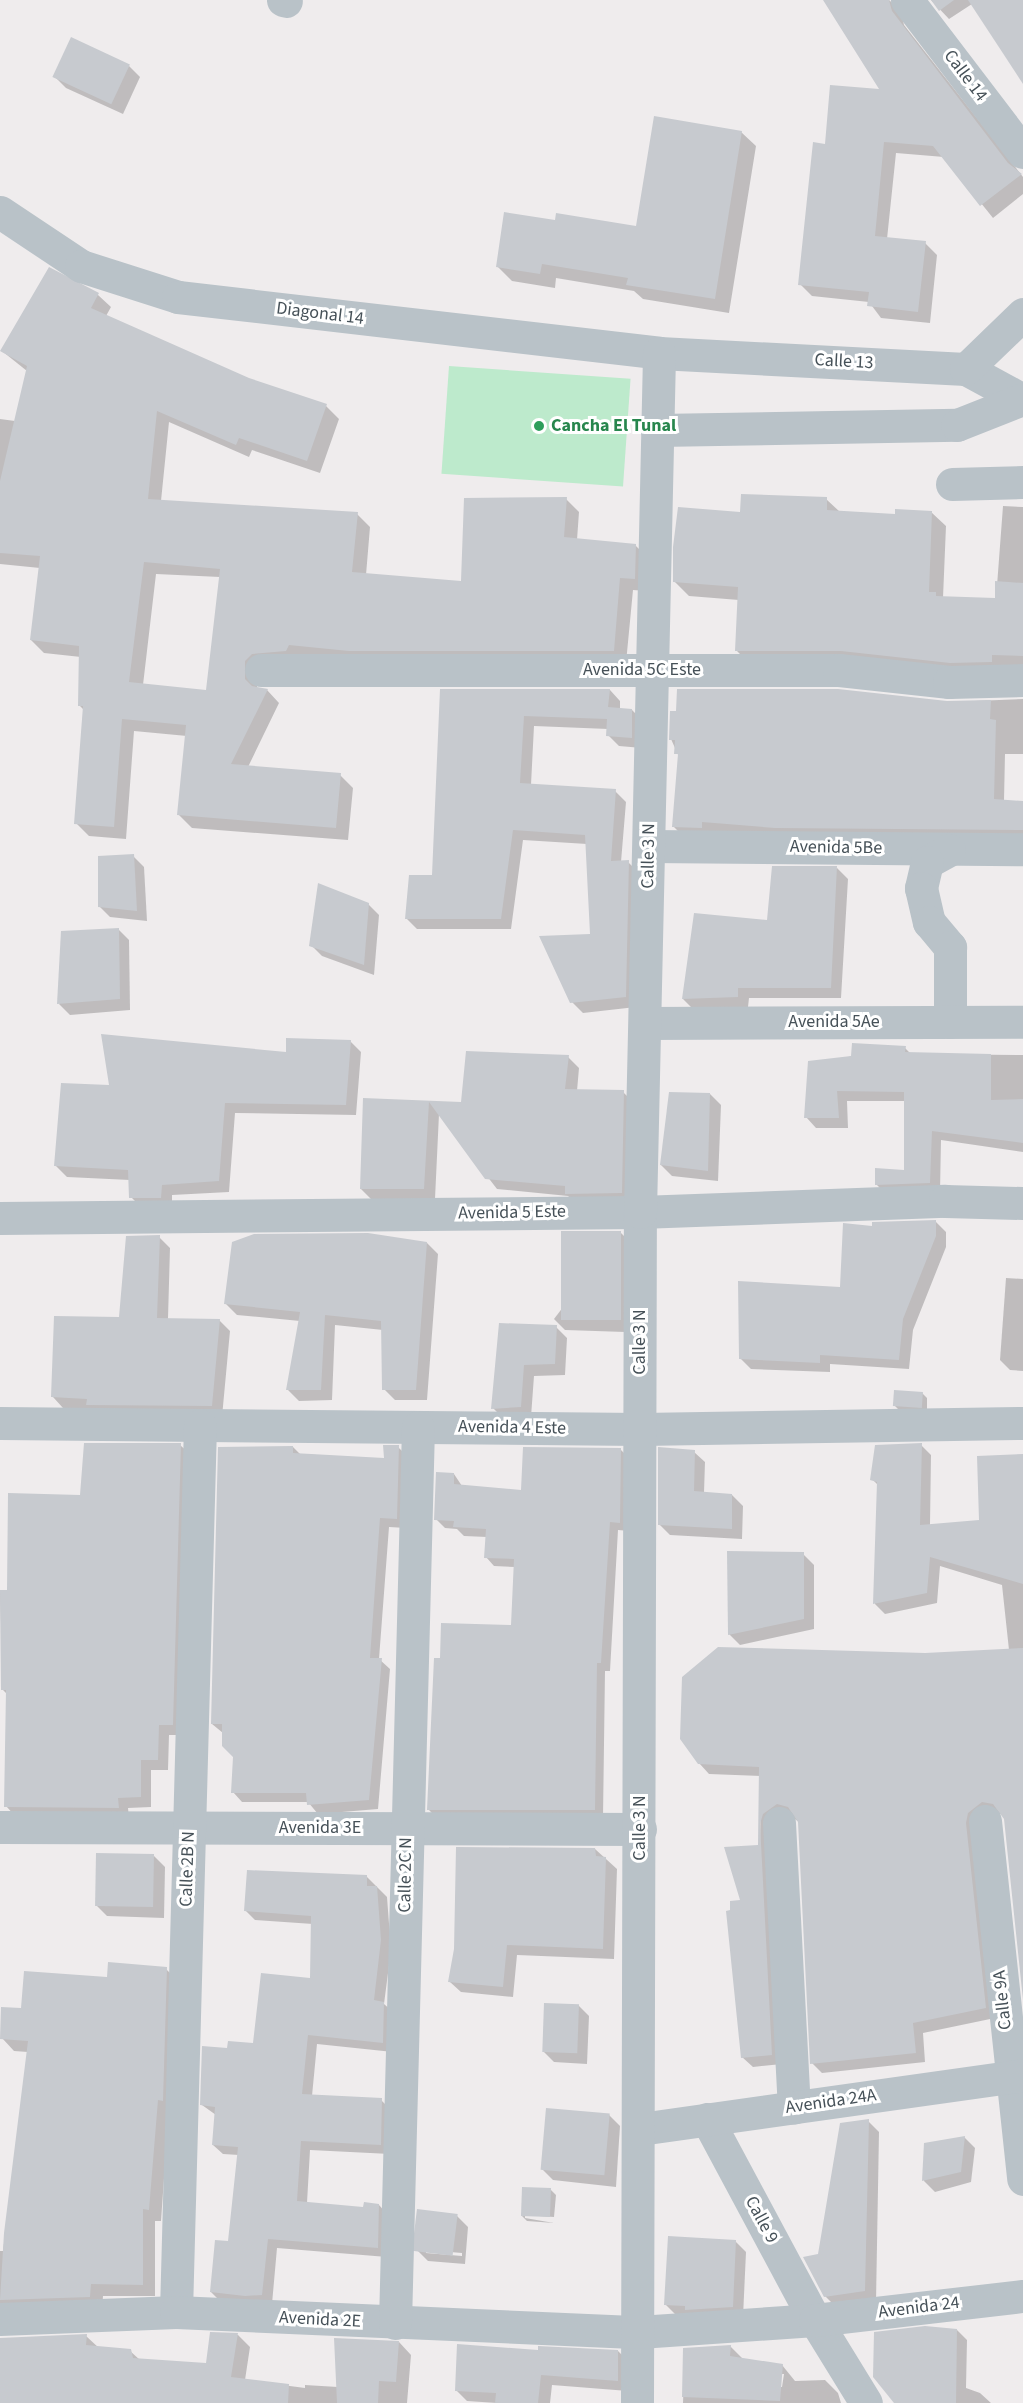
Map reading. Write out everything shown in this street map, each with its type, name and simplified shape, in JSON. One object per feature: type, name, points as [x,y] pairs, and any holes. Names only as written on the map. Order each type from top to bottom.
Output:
[{"type":"street","name":"Calle 14","points":[[907,0],[1023,152]]},
{"type":"street","name":"Diagonal 14","points":[[0,212],[81,266],[178,297],[659,353]]},
{"type":"street","points":[[957,426],[966,369],[1023,314]]},
{"type":"street","name":"Calle 13","points":[[659,353],[966,369],[1022,400]]},
{"type":"street","name":"Calle 3 N","points":[[637,2403],[640,2129],[640,1212],[659,353]]},
{"type":"street","name":"Calle 13","points":[[657,430],[957,426],[1022,400]]},
{"type":"street","points":[[952,484],[1023,482]]},
{"type":"street","name":"Avenida 5C Este","points":[[261,670],[839,670],[949,682],[1023,680]]},
{"type":"street","name":"Avenida 5Be","points":[[649,846],[1023,849]]},
{"type":"street","points":[[949,849],[927,862],[921,888],[929,922],[950,947],[950,1022]]},
{"type":"street","name":"Avenida 5Ae","points":[[645,1023],[1023,1022]]},
{"type":"street","name":"Avenida 5 Este","points":[[0,1218],[640,1212],[945,1201],[1023,1203]]},
{"type":"street","name":"Avenida 4 Este","points":[[0,1423],[641,1429],[1023,1423]]},
{"type":"street","name":"Calle 2B N","points":[[177,2312],[200,1425]]},
{"type":"street","name":"Calle 2C N","points":[[395,2324],[418,1427]]},
{"type":"street","name":"Calle 9A","points":[[985,1821],[1017,2077],[1023,2179]]},
{"type":"street","points":[[779,1823],[794,2108]]},
{"type":"street","name":"Avenida 3E","points":[[0,1827],[640,1828]]},
{"type":"street","name":"Avenida 24A","points":[[640,2129],[1017,2077]]},
{"type":"street","name":"Calle 9","points":[[707,2119],[815,2320],[866,2403]]},
{"type":"street","name":"Avenida 24","points":[[815,2320],[1023,2296]]},
{"type":"street","name":"Avenida 2E","points":[[0,2319],[177,2312],[395,2324],[639,2332]]},
{"type":"street","points":[[639,2332],[815,2320]]},
{"type":"green space","name":"Cancha El Tunal","points":[[449,366],[631,379],[623,486],[441,474]]},
{"type":"building","points":[[823,0],[889,0],[892,11],[1008,163],[1022,174],[980,206],[933,146],[884,142],[875,236],[926,241],[918,312],[867,306],[869,292],[798,285],[813,142],[825,144],[830,85],[879,89]]},
{"type":"building","points":[[931,0],[954,0],[939,11]]},
{"type":"building","points":[[968,0],[1023,0],[1023,84]]},
{"type":"building","points":[[71,37],[130,64],[111,104],[52,77]]},
{"type":"building","points":[[654,116],[742,131],[715,299],[626,285],[628,278],[542,264],[540,274],[496,267],[504,212],[555,220],[556,213],[636,226]]},
{"type":"building","points":[[49,267],[99,293],[91,308],[249,378],[327,404],[307,461],[239,438],[236,445],[157,411],[148,499],[358,512],[352,572],[461,581],[464,498],[567,497],[564,537],[636,544],[635,579],[620,578],[614,651],[349,651],[289,645],[286,651],[252,654],[245,661],[245,679],[252,686],[268,689],[231,764],[341,773],[336,828],[177,815],[186,725],[122,719],[114,827],[74,824],[83,706],[78,706],[79,646],[30,640],[40,556],[0,553],[0,481],[27,366],[0,351]],"holes":[[[144,562],[220,569],[206,690],[129,682]]]},
{"type":"building","points":[[741,494],[827,497],[827,510],[895,514],[895,509],[932,511],[929,592],[936,592],[936,596],[995,598],[995,581],[1023,583],[1023,656],[992,655],[992,662],[950,663],[841,651],[735,651],[738,587],[673,582],[673,547],[678,507],[740,512]]},
{"type":"building","points":[[440,689],[610,689],[608,707],[632,709],[632,738],[606,736],[607,719],[524,716],[520,783],[616,789],[611,861],[629,860],[626,997],[570,1003],[539,936],[590,934],[585,835],[513,830],[501,919],[405,919],[409,875],[432,875]]},
{"type":"building","points":[[677,689],[838,689],[947,701],[991,700],[990,719],[996,720],[994,799],[1023,801],[1023,830],[775,828],[702,822],[702,828],[672,827],[678,754],[674,754],[675,740],[669,740],[670,711],[676,711]]},
{"type":"building","points":[[134,854],[137,911],[98,907],[98,856]]},
{"type":"building","points":[[772,866],[837,866],[831,988],[738,988],[738,997],[682,999],[694,913],[767,920]]},
{"type":"building","points":[[318,883],[369,903],[364,965],[309,946]]},
{"type":"building","points":[[119,928],[120,999],[57,1004],[61,931]]},
{"type":"building","points":[[101,1034],[286,1052],[286,1038],[351,1040],[346,1105],[225,1103],[219,1181],[162,1185],[161,1198],[129,1198],[128,1170],[54,1166],[61,1083],[109,1085]]},
{"type":"building","points":[[852,1043],[906,1046],[905,1052],[991,1054],[991,1100],[1023,1099],[1023,1143],[932,1131],[930,1183],[875,1185],[875,1168],[904,1170],[904,1092],[837,1091],[839,1118],[804,1118],[808,1061],[851,1056]]},
{"type":"building","points":[[466,1051],[569,1055],[565,1089],[624,1090],[622,1193],[565,1194],[565,1186],[485,1179],[429,1102],[424,1189],[360,1189],[363,1098],[461,1102]]},
{"type":"building","points":[[669,1092],[710,1093],[708,1171],[660,1165]]},
{"type":"building","points":[[936,1220],[936,1236],[903,1319],[899,1360],[820,1355],[820,1363],[739,1359],[738,1281],[840,1287],[843,1223],[872,1226],[872,1222]]},
{"type":"building","points":[[561,1231],[621,1231],[621,1320],[561,1320]]},
{"type":"building","points":[[368,1233],[427,1242],[416,1390],[382,1390],[381,1321],[325,1315],[321,1390],[286,1390],[300,1312],[224,1304],[232,1242],[254,1234]]},
{"type":"building","points":[[160,1235],[157,1318],[220,1319],[212,1406],[86,1405],[87,1399],[51,1397],[54,1316],[119,1317],[126,1236]]},
{"type":"building","points":[[499,1323],[557,1325],[555,1364],[524,1365],[521,1407],[491,1409]]},
{"type":"building","points":[[894,1390],[923,1392],[922,1408],[893,1406]]},
{"type":"building","points":[[84,1443],[181,1443],[173,1725],[159,1725],[158,1760],[141,1760],[141,1797],[118,1798],[119,1808],[4,1807],[6,1690],[1,1690],[0,1590],[7,1590],[8,1493],[80,1495]]},
{"type":"building","points":[[922,1443],[920,1525],[979,1520],[977,1456],[1023,1454],[1023,1584],[930,1557],[927,1593],[873,1604],[877,1482],[870,1480],[875,1445]]},
{"type":"building","points":[[383,1445],[399,1445],[397,1519],[380,1518],[370,1658],[382,1658],[369,1800],[307,1805],[306,1793],[231,1793],[233,1757],[222,1746],[222,1724],[211,1724],[218,1447],[293,1446],[293,1453],[384,1458]]},
{"type":"building","points":[[523,1447],[621,1448],[620,1523],[610,1522],[601,1663],[597,1663],[595,1810],[427,1810],[434,1658],[440,1658],[441,1623],[511,1625],[514,1559],[484,1558],[486,1529],[453,1527],[454,1521],[434,1520],[436,1472],[454,1473],[454,1484],[521,1490]]},
{"type":"building","points":[[658,1447],[695,1450],[694,1491],[732,1494],[732,1529],[658,1525]]},
{"type":"building","points":[[727,1551],[804,1552],[804,1619],[728,1635]]},
{"type":"building","points":[[718,1647],[925,1653],[1023,1648],[1023,2000],[1004,1819],[993,1804],[982,1802],[968,1813],[966,1823],[986,2008],[913,2023],[916,2053],[810,2064],[798,1822],[788,1807],[777,1804],[763,1814],[760,1824],[772,2055],[741,2058],[726,1911],[730,1910],[730,1901],[740,1900],[724,1847],[758,1845],[759,1767],[698,1764],[680,1739],[682,1677]]},
{"type":"building","points":[[456,1847],[595,1848],[596,1856],[606,1857],[603,1949],[507,1945],[503,1987],[448,1982],[454,1949]]},
{"type":"building","points":[[96,1853],[154,1854],[153,1907],[95,1906]]},
{"type":"building","points":[[247,1870],[367,1875],[367,1886],[377,1886],[381,1940],[374,2000],[384,2002],[383,2043],[308,2035],[302,2094],[382,2098],[381,2145],[301,2141],[297,2201],[363,2207],[364,2202],[379,2204],[378,2248],[268,2239],[262,2295],[245,2296],[210,2292],[215,2240],[228,2241],[238,2147],[212,2145],[215,2107],[200,2105],[202,2046],[227,2048],[228,2041],[253,2043],[261,1973],[310,1978],[311,1916],[244,1911]]},
{"type":"building","points":[[108,1962],[167,1967],[163,2101],[158,2100],[149,2210],[143,2209],[143,2285],[91,2284],[90,2297],[0,2300],[4,2233],[28,2041],[0,2039],[1,2007],[21,2008],[24,1971],[107,1977]]},
{"type":"building","points":[[544,2003],[579,2004],[577,2053],[542,2052]]},
{"type":"building","points":[[546,2108],[610,2114],[604,2175],[541,2170]]},
{"type":"building","points":[[869,2119],[865,2291],[824,2297],[803,2257],[818,2254],[840,2123]]},
{"type":"building","points":[[965,2136],[961,2172],[922,2181],[924,2143]]},
{"type":"building","points":[[522,2187],[551,2188],[550,2217],[521,2216]]},
{"type":"building","points":[[417,2209],[458,2214],[453,2256],[412,2251]]},
{"type":"building","points":[[668,2236],[736,2240],[733,2307],[685,2310],[685,2306],[664,2305]]},
{"type":"building","points":[[925,2326],[957,2329],[956,2403],[894,2403],[873,2377],[874,2332]]},
{"type":"building","points":[[210,2332],[238,2333],[231,2377],[289,2384],[288,2403],[0,2403],[0,2338],[87,2334],[86,2345],[131,2349],[133,2358],[206,2363]]},
{"type":"building","points":[[334,2338],[399,2341],[396,2382],[379,2381],[378,2403],[337,2403]]},
{"type":"building","points":[[457,2344],[538,2350],[538,2346],[618,2350],[618,2381],[541,2375],[538,2403],[495,2403],[496,2393],[455,2391]]},
{"type":"building","points":[[731,2345],[730,2356],[783,2364],[780,2401],[682,2397],[683,2348]]},
{"type":"place","name":"Cancha El Tunal","points":[[539,426]]}]
